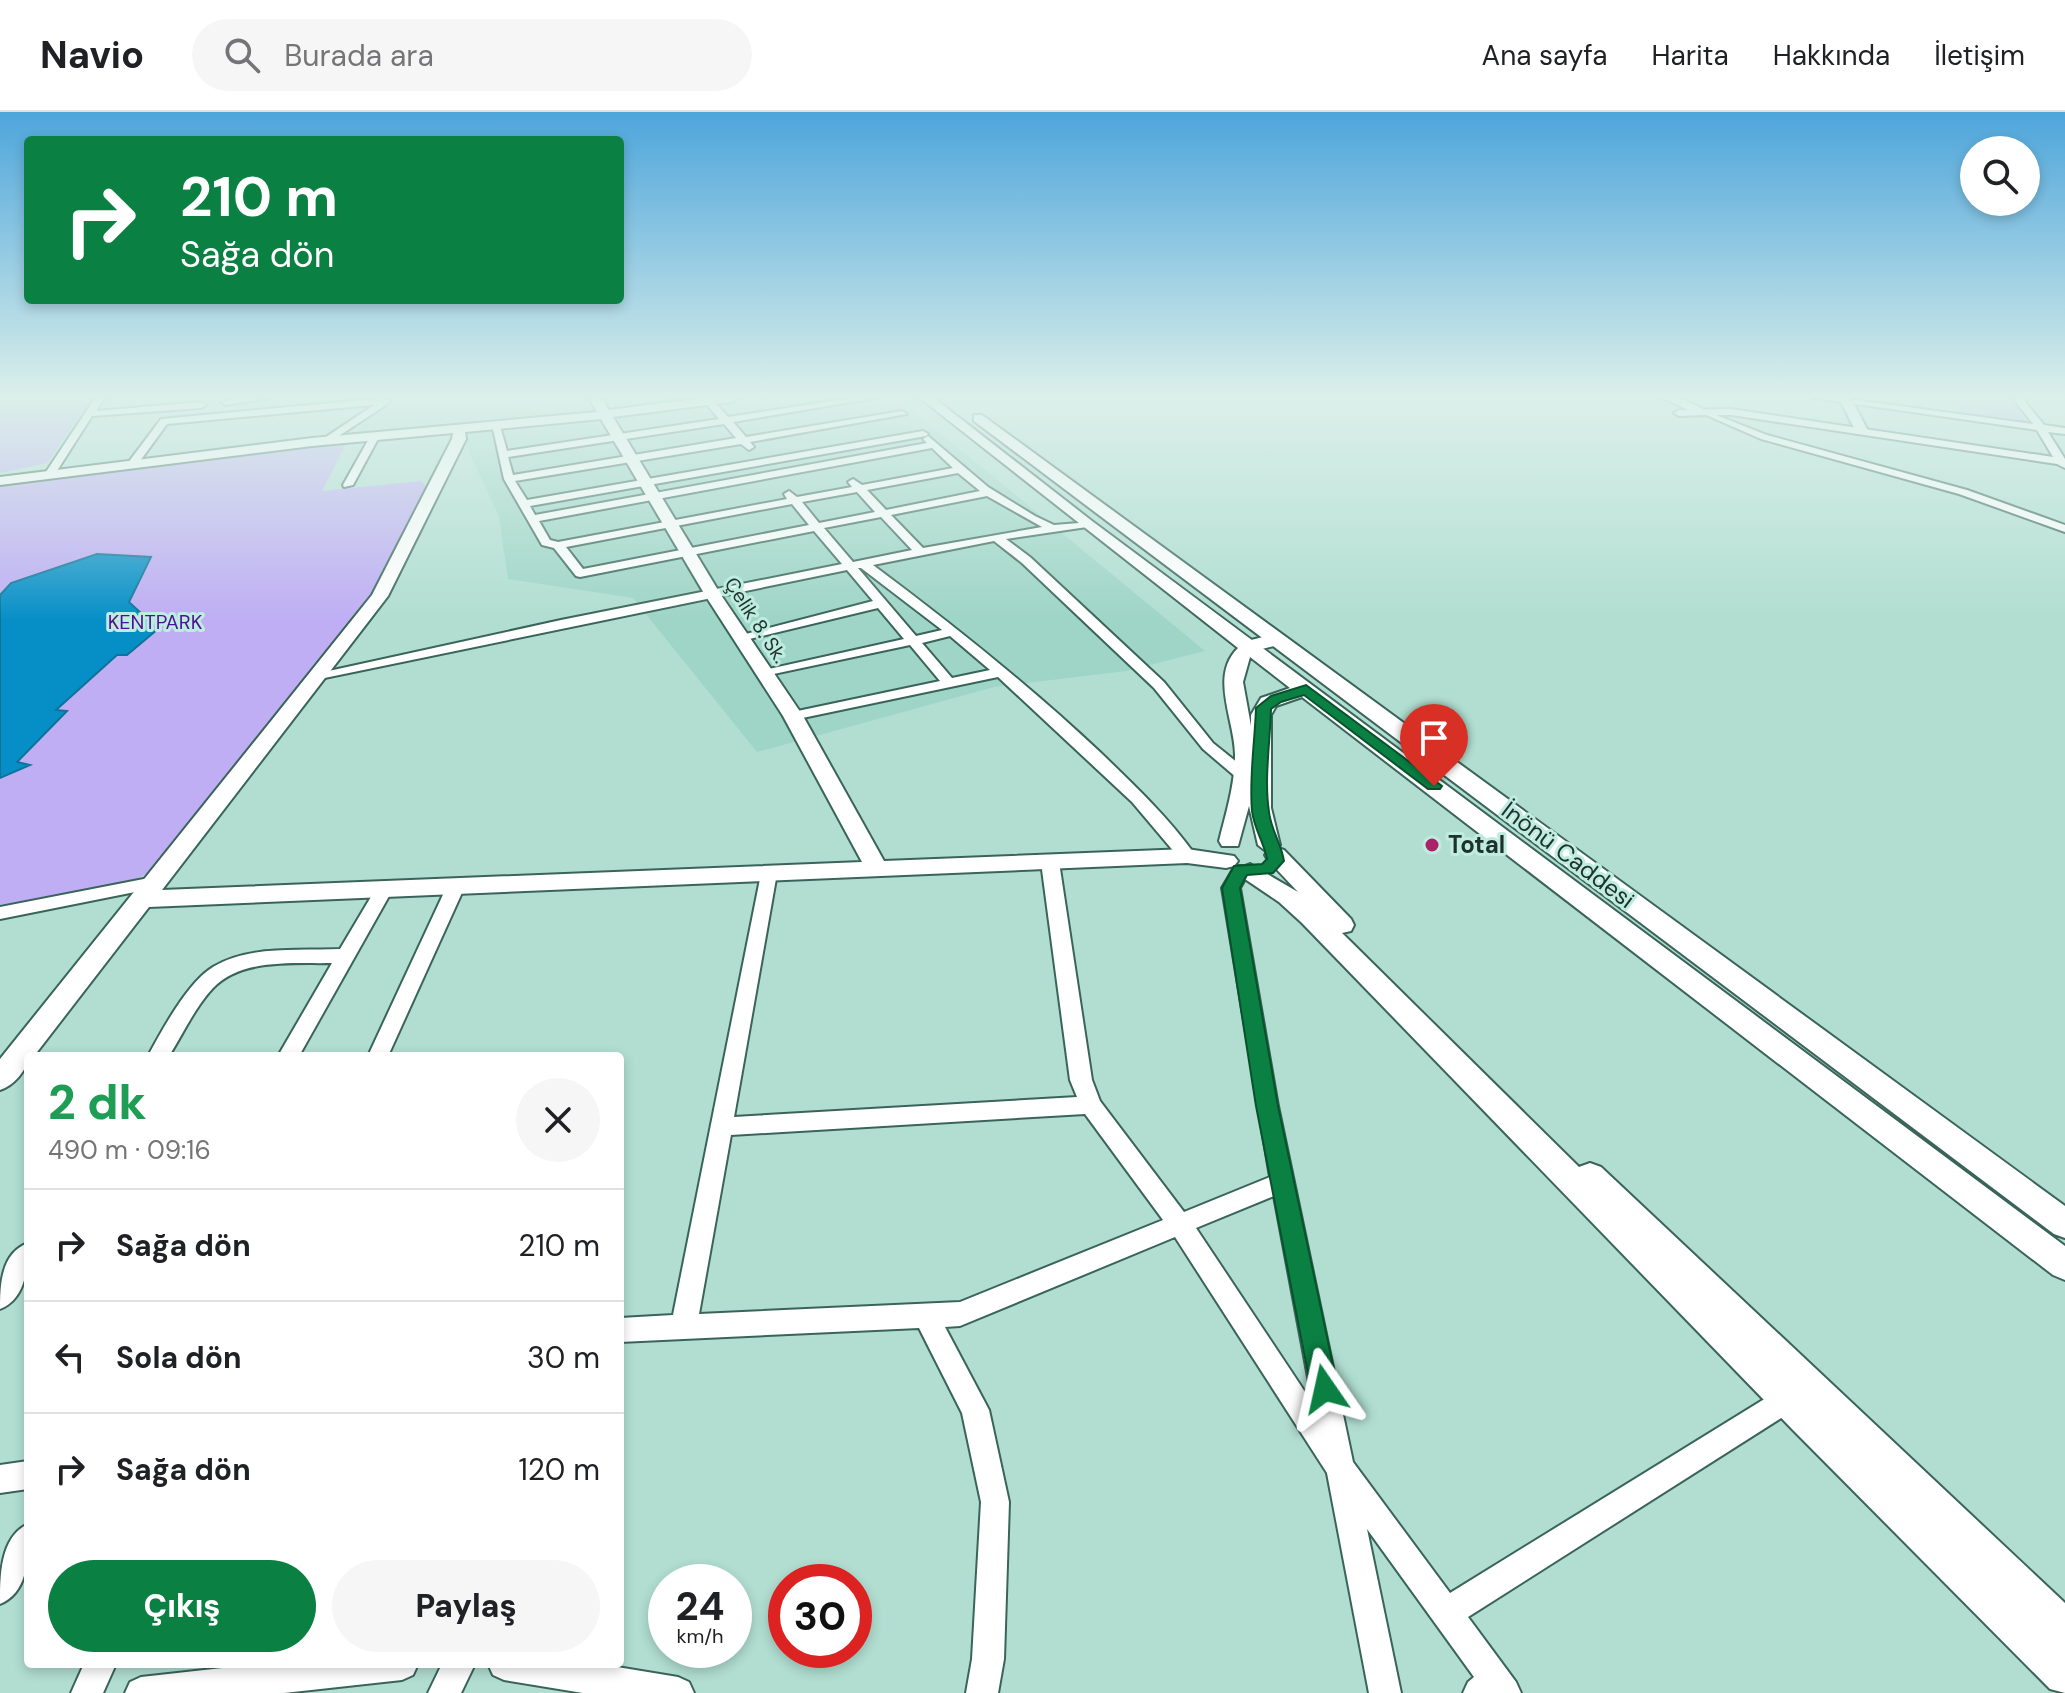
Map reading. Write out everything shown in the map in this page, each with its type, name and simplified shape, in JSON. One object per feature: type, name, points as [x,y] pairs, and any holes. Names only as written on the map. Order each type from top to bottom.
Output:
[{"type":"main road","points":[[1250,646],[1275,640]]},
{"type":"street","points":[[0,481],[72,472]]},
{"type":"street","points":[[348,485],[355,472]]},
{"type":"street","points":[[0,1079],[380,596],[443,472]]},
{"type":"street","points":[[507,472],[546,543],[558,545],[946,472]]},
{"type":"street","points":[[509,479],[551,472]]},
{"type":"street","name":"Çelik 8. Sk.","points":[[639,472],[713,595],[793,716],[877,869]]},
{"type":"street","points":[[533,519],[723,472]]},
{"type":"street","points":[[770,472],[817,525],[858,565],[952,632],[1064,726],[1168,828],[1187,856]]},
{"type":"street","points":[[525,504],[791,472]]},
{"type":"street","points":[[842,472],[920,552]]},
{"type":"street","points":[[965,472],[988,493],[1022,515],[1051,527]]},
{"type":"street","name":"İnönü Caddesi","points":[[1020,472],[2065,1265]]},
{"type":"street","name":"İnönü Caddesi","points":[[1050,472],[2065,1224]]},
{"type":"street","points":[[1892,472],[1963,492],[2065,529]]},
{"type":"street","points":[[558,545],[580,573],[988,493]]},
{"type":"street","points":[[315,678],[561,624],[920,552],[1051,527],[1087,524]]},
{"type":"street","points":[[996,537],[1026,560],[1159,685],[1208,746],[1243,775]]},
{"type":"street","points":[[858,565],[882,603],[949,683]]},
{"type":"street","points":[[741,637],[882,603]]},
{"type":"street","points":[[765,674],[952,632]]},
{"type":"street","points":[[1250,646],[1238,654],[1234,666],[1245,755],[1240,805],[1245,856],[1311,917],[2065,1674]]},
{"type":"street","points":[[793,716],[1000,672]]},
{"type":"street","points":[[1306,689],[1268,702],[1261,715],[1260,808],[1231,888],[1283,1182],[1385,1693]]},
{"type":"street","points":[[0,913],[148,891],[384,889],[1245,856],[1546,1134],[2065,1631]]},
{"type":"street","points":[[1050,862],[1081,1080],[1091,1105],[1180,1224],[1341,1470],[1446,1613],[1493,1689]]},
{"type":"street","points":[[684,1327],[768,873]]},
{"type":"street","points":[[380,1052],[456,886]]},
{"type":"street","points":[[290,1052],[384,889]]},
{"type":"street","points":[[161,1052],[208,981],[227,969],[248,960],[345,956]]},
{"type":"street","points":[[721,1127],[1091,1105]]},
{"type":"street","points":[[624,1330],[960,1314],[1283,1182]]},
{"type":"street","points":[[0,1297],[24,1260]]},
{"type":"street","points":[[926,1316],[975,1410],[995,1502],[988,1659],[982,1693]]},
{"type":"street","points":[[1446,1613],[1788,1399]]},
{"type":"street","points":[[0,1479],[24,1476]]},
{"type":"street","points":[[0,1589],[24,1546]]},
{"type":"street","points":[[87,1693],[98,1668]]},
{"type":"street","points":[[141,1693],[366,1668]]},
{"type":"street","points":[[444,1693],[457,1668]]},
{"type":"street","points":[[528,1668],[678,1693]]},
{"type":"shaded area","points":[[478,472],[988,472],[1205,651],[1126,671],[994,687],[757,752],[633,598],[508,579],[499,517]]},
{"type":"green space","name":"KENTPARK","points":[[117,472],[332,472],[322,491],[421,481],[428,488],[371,603],[150,872],[127,884],[0,905],[0,487]]},
{"type":"water","points":[[97,554],[151,557],[129,602],[158,629],[127,655],[117,655],[56,710],[67,711],[17,762],[30,765],[0,778],[0,595],[11,583]]},
{"type":"place","name":"Total","points":[[1432,845]]},
{"type":"route","points":[[1325,1389],[1267,1106],[1231,888],[1241,870],[1267,869],[1276,861],[1274,850],[1264,833],[1260,808],[1261,715],[1264,708],[1268,702],[1306,689],[1434,786]]}]
